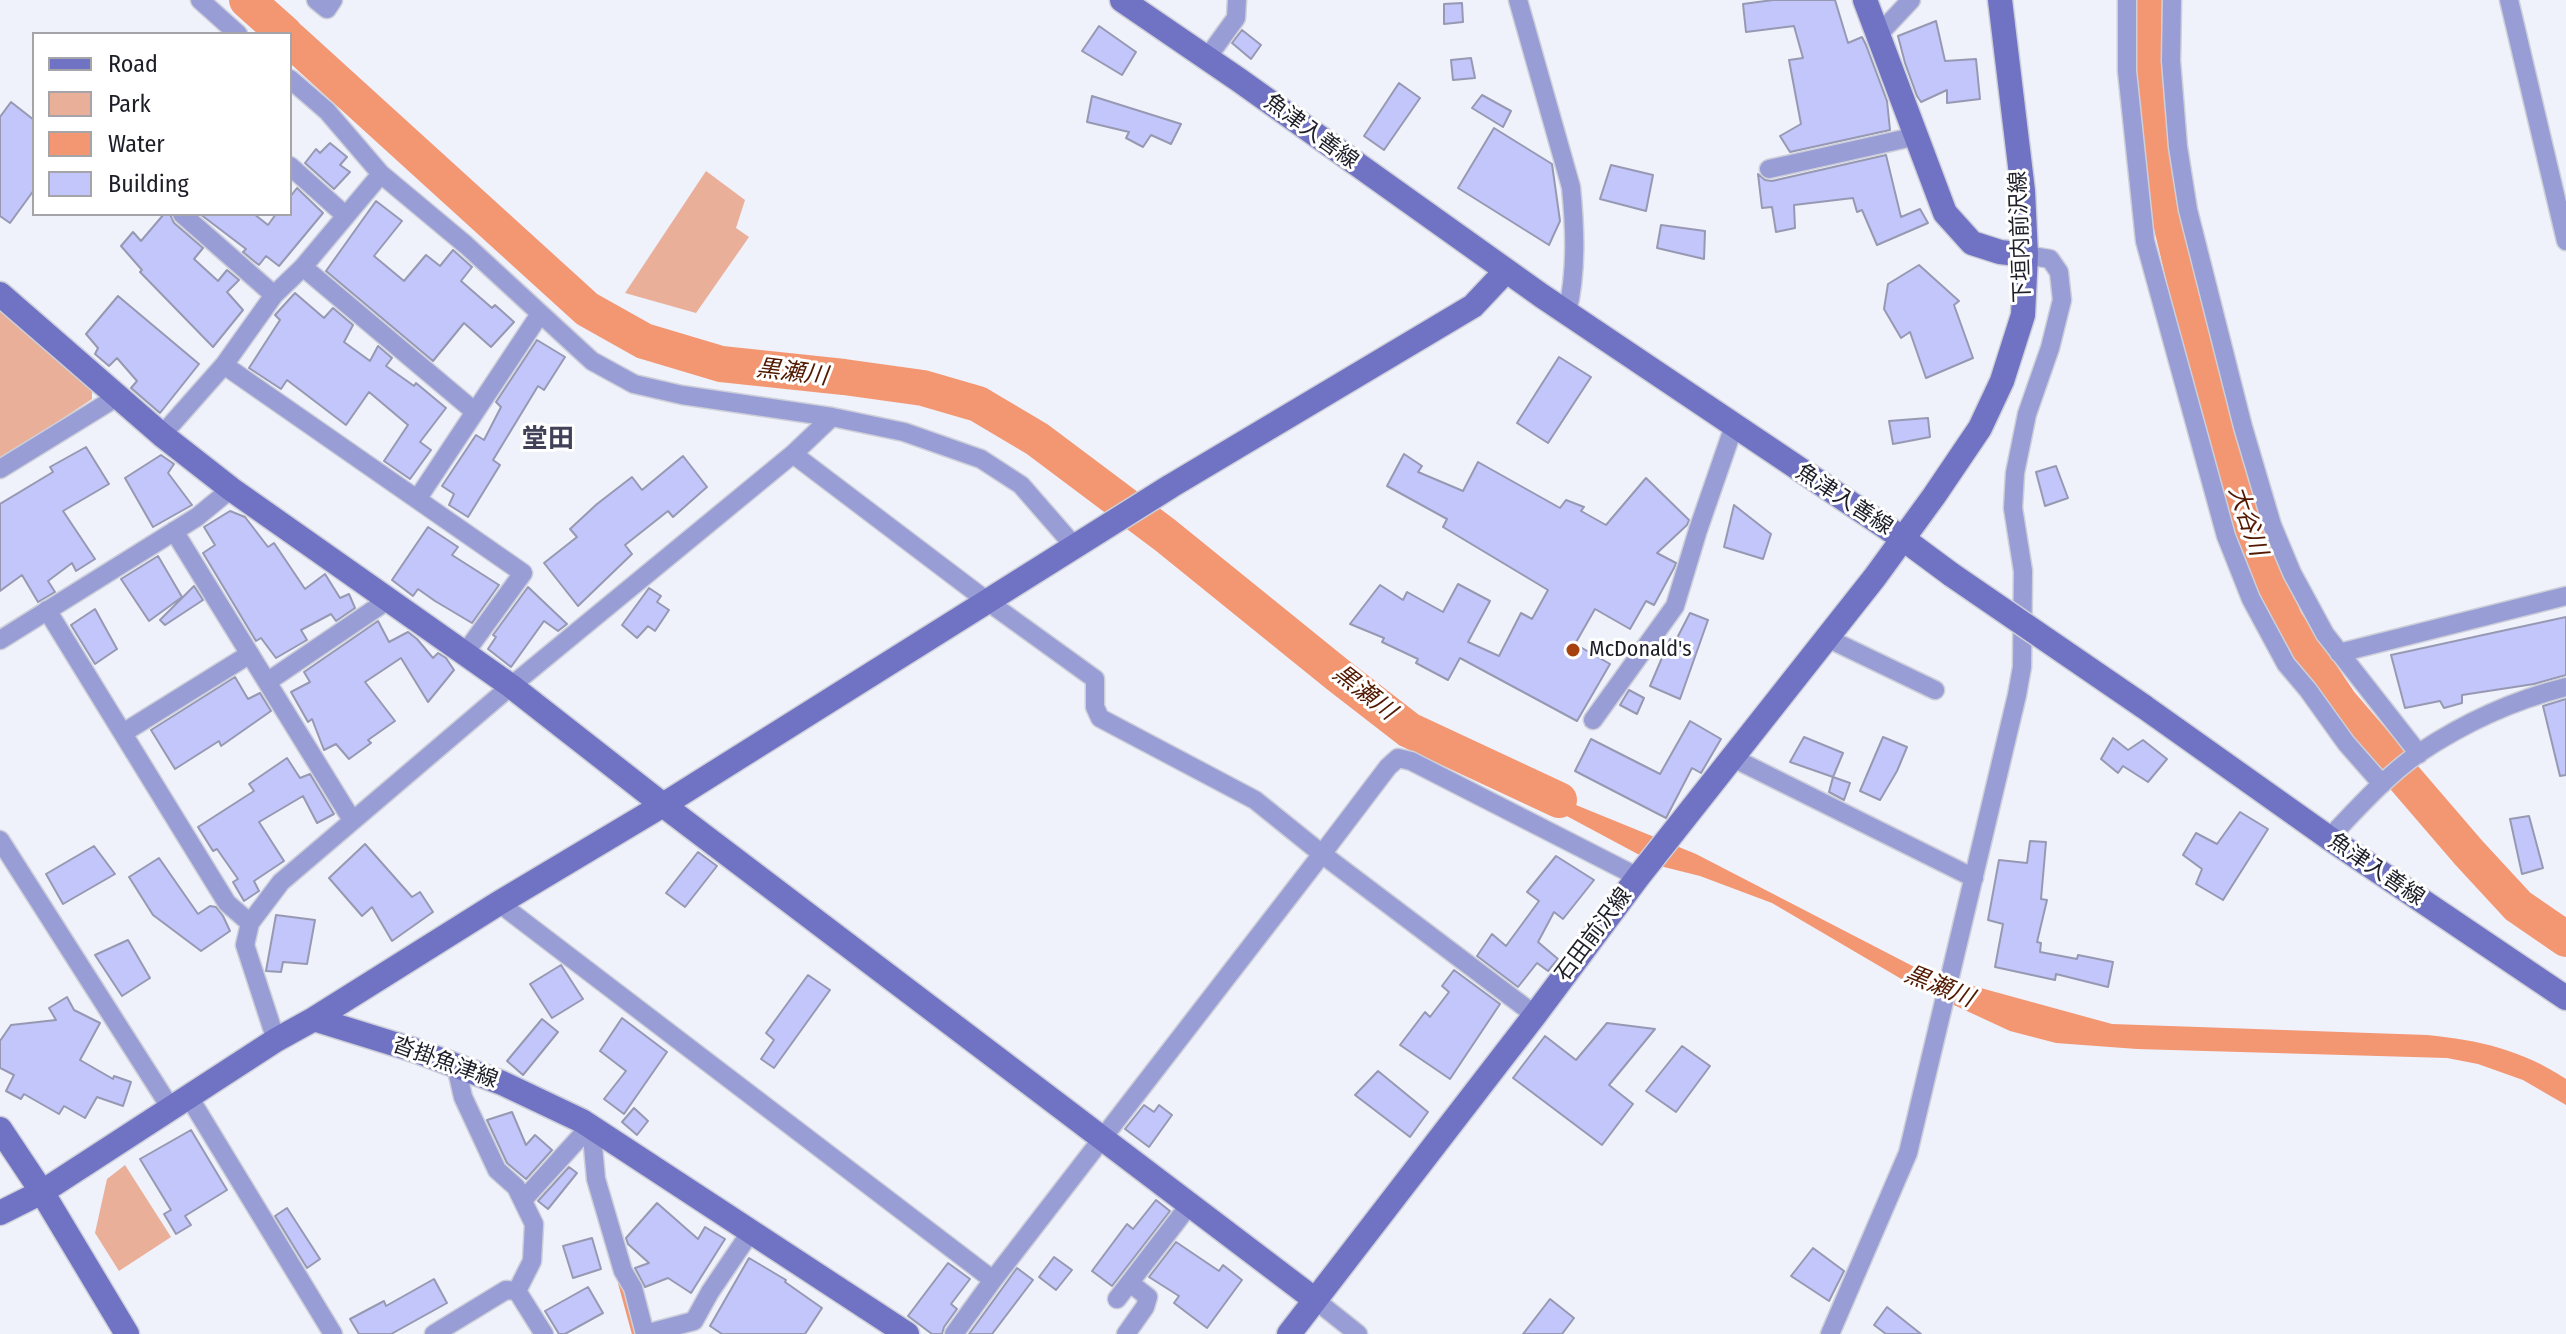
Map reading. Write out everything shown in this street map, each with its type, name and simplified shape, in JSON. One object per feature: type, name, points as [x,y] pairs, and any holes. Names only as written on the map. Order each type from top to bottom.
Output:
[{"type":"main road","name":"魚津入善線","points":[[1122,0],[1506,271],[1902,538],[2329,838],[2566,998]]},
{"type":"main road","points":[[1865,0],[1945,213],[1972,243],[2000,252],[2026,255]]},
{"type":"main road","name":"下垣内前沢線","points":[[1902,538],[1980,428],[2002,381],[2023,315],[2026,255],[2023,191],[2000,0]]},
{"type":"main road","points":[[0,1213],[42,1192],[276,1040],[663,805],[1171,486],[1473,306],[1506,271]]},
{"type":"main road","points":[[0,294],[162,435],[231,489],[511,686],[1314,1299]]},
{"type":"main road","name":"石田前沢線","points":[[1289,1334],[1902,538]]},
{"type":"main road","name":"沓掛魚津線","points":[[314,1019],[502,1083],[591,1125],[907,1334]]},
{"type":"main road","points":[[0,1129],[42,1192],[127,1334]]},
{"type":"street","points":[[200,0],[236,32]]},
{"type":"street","points":[[316,0],[327,9],[333,0]]},
{"type":"street","points":[[1207,58],[1236,18],[1237,0]]},
{"type":"street","points":[[1518,0],[1571,187],[1573,288],[1567,313]]},
{"type":"street","points":[[1879,34],[1911,0]]},
{"type":"street","points":[[2127,0],[2127,71],[2145,241],[2226,536],[2251,599],[2286,664],[2346,743],[2382,784]]},
{"type":"street","points":[[2172,0],[2171,61],[2178,147],[2188,210],[2243,427],[2272,525],[2292,573],[2325,634],[2419,754]]},
{"type":"street","points":[[2509,0],[2566,241]]},
{"type":"street","points":[[292,81],[327,111],[381,174],[466,245],[592,361],[634,384],[682,395],[832,417],[904,432],[981,459],[1021,485],[1075,547]]},
{"type":"street","points":[[1769,169],[1917,136]]},
{"type":"street","points":[[292,168],[346,216]]},
{"type":"street","points":[[162,435],[224,365],[274,295],[303,267],[381,174]]},
{"type":"street","points":[[184,216],[274,295]]},
{"type":"street","points":[[1830,1334],[1857,1278],[1908,1153],[2022,667],[2023,571],[2013,508],[2015,473],[2027,414],[2050,348],[2062,300],[2059,272],[2050,259],[2026,255]]},
{"type":"street","points":[[303,267],[474,411]]},
{"type":"street","points":[[418,498],[540,314]]},
{"type":"street","points":[[224,365],[523,573],[465,653]]},
{"type":"street","points":[[0,469],[117,397]]},
{"type":"street","points":[[276,1040],[245,945],[250,923],[281,882],[511,686],[793,454],[832,417]]},
{"type":"street","points":[[1593,720],[1675,606],[1734,426]]},
{"type":"street","points":[[793,454],[1095,679],[1095,707],[1100,718],[1255,800],[1535,1015]]},
{"type":"street","points":[[0,640],[197,517],[231,489]]},
{"type":"street","points":[[174,531],[352,820]]},
{"type":"street","points":[[2339,653],[2566,596]]},
{"type":"street","points":[[267,682],[388,600]]},
{"type":"street","points":[[47,610],[227,903],[250,923]]},
{"type":"street","points":[[1827,638],[1935,690]]},
{"type":"street","points":[[123,733],[250,654]]},
{"type":"street","points":[[2329,838],[2382,784],[2419,754],[2507,706],[2566,687]]},
{"type":"street","points":[[954,1334],[1388,767],[1398,758],[1411,761],[1638,877]]},
{"type":"street","points":[[1733,758],[1974,878]]},
{"type":"street","points":[[0,840],[180,1102],[333,1334]]},
{"type":"street","points":[[499,903],[993,1280]]},
{"type":"street","points":[[456,1066],[463,1097],[497,1170],[516,1187],[534,1224],[532,1261],[517,1291]]},
{"type":"street","points":[[523,1200],[591,1125]]},
{"type":"street","points":[[591,1125],[596,1179],[623,1271],[633,1288],[645,1334],[695,1327],[752,1230]]},
{"type":"street","points":[[1117,1299],[1190,1204]]},
{"type":"street","points":[[1126,1334],[1145,1307],[1148,1297],[1130,1283]]},
{"type":"street","points":[[434,1334],[506,1290],[517,1291]]},
{"type":"street","points":[[517,1291],[544,1334]]},
{"type":"street","points":[[1314,1299],[1358,1334]]},
{"type":"green space","points":[[706,171],[745,200],[736,228],[749,237],[696,313],[625,293]]},
{"type":"green space","points":[[0,311],[92,388],[92,399],[0,460]]},
{"type":"green space","points":[[125,1165],[171,1237],[119,1271],[95,1233],[107,1179]]},
{"type":"water","points":[[1451,754],[1696,854],[1926,973],[2112,1024],[2427,1035],[2482,1043],[2533,1061],[2566,1079],[2566,1105],[2523,1080],[2478,1064],[2447,1058],[2137,1049],[2056,1043],[2010,1031],[1915,987],[1772,903],[1700,876],[1660,866]]},
{"type":"building","points":[[1773,0],[1835,0],[1848,43],[1862,37],[1866,45],[1887,101],[1890,130],[1790,152],[1780,136],[1801,124],[1789,60],[1803,58],[1794,26],[1746,32],[1743,4]]},
{"type":"building","points":[[1462,3],[1463,22],[1444,24],[1444,4]]},
{"type":"building","points":[[1936,21],[1945,61],[1976,59],[1980,99],[1947,103],[1947,90],[1921,102],[1917,96],[1898,36]]},
{"type":"building","points":[[1099,26],[1136,52],[1122,75],[1082,51]]},
{"type":"building","points":[[1242,30],[1261,45],[1251,59],[1232,43]]},
{"type":"building","points":[[1471,58],[1475,78],[1453,80],[1451,60]]},
{"type":"building","points":[[1399,83],[1420,98],[1384,150],[1364,136]]},
{"type":"building","points":[[1482,95],[1511,111],[1503,127],[1472,108]]},
{"type":"building","points":[[1092,96],[1181,124],[1171,144],[1151,135],[1143,147],[1126,138],[1129,132],[1087,122]]},
{"type":"building","points":[[11,102],[32,118],[32,193],[10,223],[0,216],[0,117]]},
{"type":"building","points":[[1494,128],[1552,164],[1560,221],[1549,245],[1458,188]]},
{"type":"building","points":[[330,143],[347,157],[340,165],[350,172],[334,189],[305,163],[316,149],[320,153]]},
{"type":"building","points":[[1886,155],[1901,217],[1920,209],[1928,223],[1877,245],[1862,210],[1857,212],[1853,198],[1794,205],[1795,228],[1776,232],[1772,207],[1762,208],[1758,174],[1772,181]]},
{"type":"building","points":[[1611,165],[1653,175],[1646,211],[1600,199]]},
{"type":"building","points":[[297,188],[323,213],[279,266],[266,256],[259,265],[243,252],[246,249],[203,216],[257,216],[268,225],[275,216],[292,216],[292,194]]},
{"type":"building","points":[[376,201],[402,221],[374,256],[404,281],[426,255],[440,266],[453,250],[472,267],[461,281],[514,322],[491,347],[464,323],[433,361],[326,271]]},
{"type":"building","points":[[162,216],[171,216],[174,223],[203,248],[194,259],[218,281],[227,270],[239,280],[227,292],[243,310],[213,347],[140,272],[142,270],[121,246],[133,232],[141,241]]},
{"type":"building","points":[[1661,225],[1705,231],[1704,259],[1657,248]]},
{"type":"building","points":[[1919,265],[1959,301],[1954,305],[1973,358],[1926,378],[1910,332],[1901,338],[1884,309],[1888,284]]},
{"type":"building","points":[[295,293],[324,318],[333,308],[353,325],[344,342],[370,361],[378,346],[392,358],[386,366],[414,386],[416,383],[446,408],[420,442],[431,450],[410,479],[384,461],[408,425],[369,392],[346,425],[287,380],[281,389],[249,368],[280,320],[275,315]]},
{"type":"building","points":[[118,296],[199,364],[160,413],[131,388],[137,381],[117,358],[109,366],[95,354],[98,348],[86,334]]},
{"type":"building","points":[[537,340],[565,357],[544,390],[538,386],[493,460],[500,465],[468,517],[449,505],[454,494],[442,486],[476,435],[484,440],[501,407],[496,402]]},
{"type":"building","points":[[1559,357],[1591,377],[1548,443],[1517,423]]},
{"type":"building","points":[[1928,418],[1930,437],[1893,444],[1889,421]]},
{"type":"building","points":[[86,447],[109,484],[63,511],[95,559],[76,571],[72,563],[48,581],[55,592],[38,602],[22,575],[0,591],[0,504],[53,472],[50,467]]},
{"type":"building","points":[[1404,454],[1422,466],[1418,472],[1463,491],[1478,462],[1560,508],[1566,500],[1584,507],[1581,511],[1606,525],[1646,478],[1689,520],[1657,553],[1676,563],[1654,605],[1646,601],[1630,629],[1595,609],[1575,644],[1610,664],[1577,721],[1460,658],[1448,680],[1416,663],[1418,659],[1382,642],[1384,638],[1350,624],[1380,585],[1403,600],[1407,592],[1443,612],[1458,584],[1490,601],[1468,642],[1499,656],[1521,613],[1532,619],[1548,590],[1443,527],[1447,519],[1387,486]]},
{"type":"building","points":[[161,455],[174,464],[168,473],[192,505],[153,527],[125,478]]},
{"type":"building","points":[[683,456],[707,487],[673,517],[668,511],[625,545],[632,554],[578,606],[544,563],[577,537],[570,529],[632,477],[642,490]]},
{"type":"building","points":[[2056,466],[2068,498],[2045,506],[2036,472]]},
{"type":"building","points":[[1734,505],[1771,534],[1763,559],[1724,547]]},
{"type":"building","points":[[230,511],[245,517],[268,547],[274,543],[305,589],[325,574],[340,598],[349,594],[355,608],[336,621],[331,614],[301,630],[307,640],[276,658],[261,638],[256,641],[203,553],[215,545],[204,527]]},
{"type":"building","points":[[428,527],[458,547],[452,555],[499,585],[472,623],[418,589],[413,596],[392,580]]},
{"type":"building","points":[[158,556],[182,597],[149,621],[121,579]]},
{"type":"building","points":[[194,586],[203,600],[165,625],[160,620]]},
{"type":"building","points":[[528,587],[567,624],[558,631],[544,621],[511,667],[488,649],[496,637],[493,635]]},
{"type":"building","points":[[649,588],[661,596],[657,602],[669,610],[655,631],[648,626],[637,638],[622,625]]},
{"type":"building","points":[[95,609],[117,649],[95,664],[71,625]]},
{"type":"building","points":[[1690,613],[1708,620],[1680,699],[1650,686],[1670,639],[1676,640]]},
{"type":"building","points":[[2566,617],[2566,675],[2534,684],[2462,695],[2462,703],[2444,708],[2440,701],[2405,708],[2391,655]]},
{"type":"building","points":[[378,621],[389,642],[408,632],[433,658],[438,653],[446,658],[454,670],[428,702],[401,658],[365,682],[395,721],[368,740],[371,743],[349,759],[336,744],[324,750],[312,719],[308,722],[291,692],[310,682],[304,672]]},
{"type":"building","points":[[235,677],[248,699],[260,693],[271,711],[221,746],[219,741],[175,769],[151,730]]},
{"type":"building","points":[[1629,690],[1644,698],[1637,714],[1620,705]]},
{"type":"building","points":[[2566,699],[2566,775],[2560,776],[2543,706]]},
{"type":"building","points":[[1690,721],[1721,739],[1701,773],[1692,768],[1666,818],[1575,771],[1591,739],[1660,774]]},
{"type":"building","points":[[1804,737],[1843,753],[1833,777],[1790,762]]},
{"type":"building","points":[[1883,737],[1907,747],[1880,800],[1860,791]]},
{"type":"building","points":[[2113,738],[2128,750],[2143,740],[2167,759],[2148,782],[2123,766],[2118,773],[2101,759]]},
{"type":"building","points":[[287,758],[300,778],[310,774],[334,814],[317,823],[303,796],[259,822],[284,861],[254,881],[259,891],[244,901],[233,882],[238,879],[217,849],[213,851],[198,827],[254,791],[249,784]]},
{"type":"building","points":[[1833,777],[1850,783],[1844,800],[1829,792]]},
{"type":"building","points":[[2240,812],[2268,829],[2223,900],[2196,884],[2202,869],[2183,855],[2196,833],[2217,844]]},
{"type":"building","points":[[2529,816],[2543,868],[2522,874],[2510,819]]},
{"type":"building","points":[[2030,841],[2046,842],[2041,899],[2047,900],[2037,942],[2041,943],[2040,952],[2113,962],[2108,987],[2056,974],[2055,980],[1995,967],[2003,924],[1988,920],[1999,860],[2027,863]]},
{"type":"building","points":[[365,844],[412,897],[420,892],[433,912],[392,941],[372,907],[362,916],[329,878]]},
{"type":"building","points":[[94,846],[115,874],[63,904],[46,874]]},
{"type":"building","points":[[698,852],[717,866],[685,907],[666,893]]},
{"type":"building","points":[[1556,856],[1594,880],[1563,919],[1554,912],[1538,942],[1558,959],[1548,971],[1537,963],[1518,987],[1477,956],[1492,934],[1506,946],[1539,901],[1527,892]]},
{"type":"building","points":[[159,858],[198,914],[210,906],[216,907],[230,931],[201,951],[153,915],[129,877]]},
{"type":"building","points":[[276,915],[315,920],[307,964],[283,962],[281,972],[266,971]]},
{"type":"building","points":[[128,940],[150,978],[122,996],[95,955]]},
{"type":"building","points":[[561,965],[583,999],[552,1018],[530,984]]},
{"type":"building","points":[[1454,970],[1500,1004],[1450,1079],[1400,1045],[1425,1012],[1430,1017],[1449,992],[1442,986]]},
{"type":"building","points":[[808,975],[830,990],[774,1068],[761,1059],[774,1040],[766,1033]]},
{"type":"building","points":[[67,997],[74,1010],[100,1023],[80,1060],[113,1079],[114,1076],[131,1082],[123,1106],[97,1097],[85,1118],[64,1106],[59,1114],[24,1094],[21,1099],[6,1091],[14,1075],[0,1068],[0,1041],[11,1025],[56,1020],[49,1008]]},
{"type":"building","points":[[622,1018],[667,1052],[624,1114],[604,1099],[626,1071],[600,1051]]},
{"type":"building","points":[[542,1019],[558,1032],[523,1075],[507,1061]]},
{"type":"building","points":[[1607,1023],[1655,1029],[1609,1085],[1633,1104],[1602,1145],[1513,1078],[1545,1036],[1576,1060]]},
{"type":"building","points":[[1682,1046],[1710,1066],[1676,1112],[1646,1091]]},
{"type":"building","points":[[1378,1071],[1428,1112],[1410,1137],[1355,1095]]},
{"type":"building","points":[[1144,1105],[1154,1112],[1159,1105],[1172,1115],[1149,1147],[1125,1129]]},
{"type":"building","points":[[634,1108],[648,1121],[637,1135],[622,1122]]},
{"type":"building","points":[[512,1112],[526,1145],[535,1135],[552,1150],[526,1179],[507,1163],[487,1120]]},
{"type":"building","points":[[191,1130],[227,1190],[185,1216],[191,1225],[176,1234],[164,1214],[171,1210],[140,1159]]},
{"type":"building","points":[[569,1167],[577,1173],[548,1209],[538,1201]]},
{"type":"building","points":[[1156,1200],[1170,1211],[1112,1286],[1092,1271],[1127,1224],[1133,1229]]},
{"type":"building","points":[[657,1203],[698,1239],[705,1227],[725,1239],[691,1293],[668,1278],[645,1287],[635,1268],[649,1263],[628,1244],[626,1238]]},
{"type":"building","points":[[287,1208],[320,1259],[307,1268],[275,1216]]},
{"type":"building","points":[[592,1238],[601,1269],[573,1278],[563,1246]]},
{"type":"building","points":[[1176,1242],[1219,1271],[1223,1265],[1242,1280],[1207,1328],[1174,1303],[1179,1296],[1149,1277]]},
{"type":"building","points":[[1813,1248],[1844,1271],[1829,1301],[1791,1276]]},
{"type":"building","points":[[1054,1257],[1072,1270],[1056,1290],[1039,1277]]},
{"type":"building","points":[[749,1258],[786,1280],[822,1308],[805,1334],[722,1334],[710,1326]]},
{"type":"building","points":[[948,1263],[970,1279],[951,1304],[957,1309],[942,1334],[932,1334],[908,1316]]},
{"type":"building","points":[[1017,1268],[1033,1280],[992,1334],[969,1334]]},
{"type":"building","points":[[434,1279],[447,1303],[391,1334],[359,1334],[350,1319],[384,1301],[386,1306]]},
{"type":"building","points":[[588,1287],[603,1313],[565,1334],[559,1334],[545,1311]]},
{"type":"building","points":[[1550,1299],[1574,1318],[1562,1334],[1523,1334]]},
{"type":"building","points":[[1887,1307],[1921,1334],[1886,1334],[1874,1325]]},
{"type":"waterway","name":"黒瀬川","points":[[247,0],[283,32]]},
{"type":"waterway","name":"大谷川","points":[[2144,0],[2143,45],[2157,164],[2240,511],[2285,621],[2340,703],[2469,853],[2518,906],[2566,939]]},
{"type":"waterway","name":"黒瀬川","points":[[292,41],[587,309],[644,341],[721,364],[923,388],[978,404],[1037,439],[1165,535],[1409,730],[1559,800]]},
{"type":"waterway","points":[[621,1283],[635,1334]]},
{"type":"place","name":"McDonald's","points":[[1573,650]]},
{"type":"district","name":"堂田","points":[[548,440]]}]
